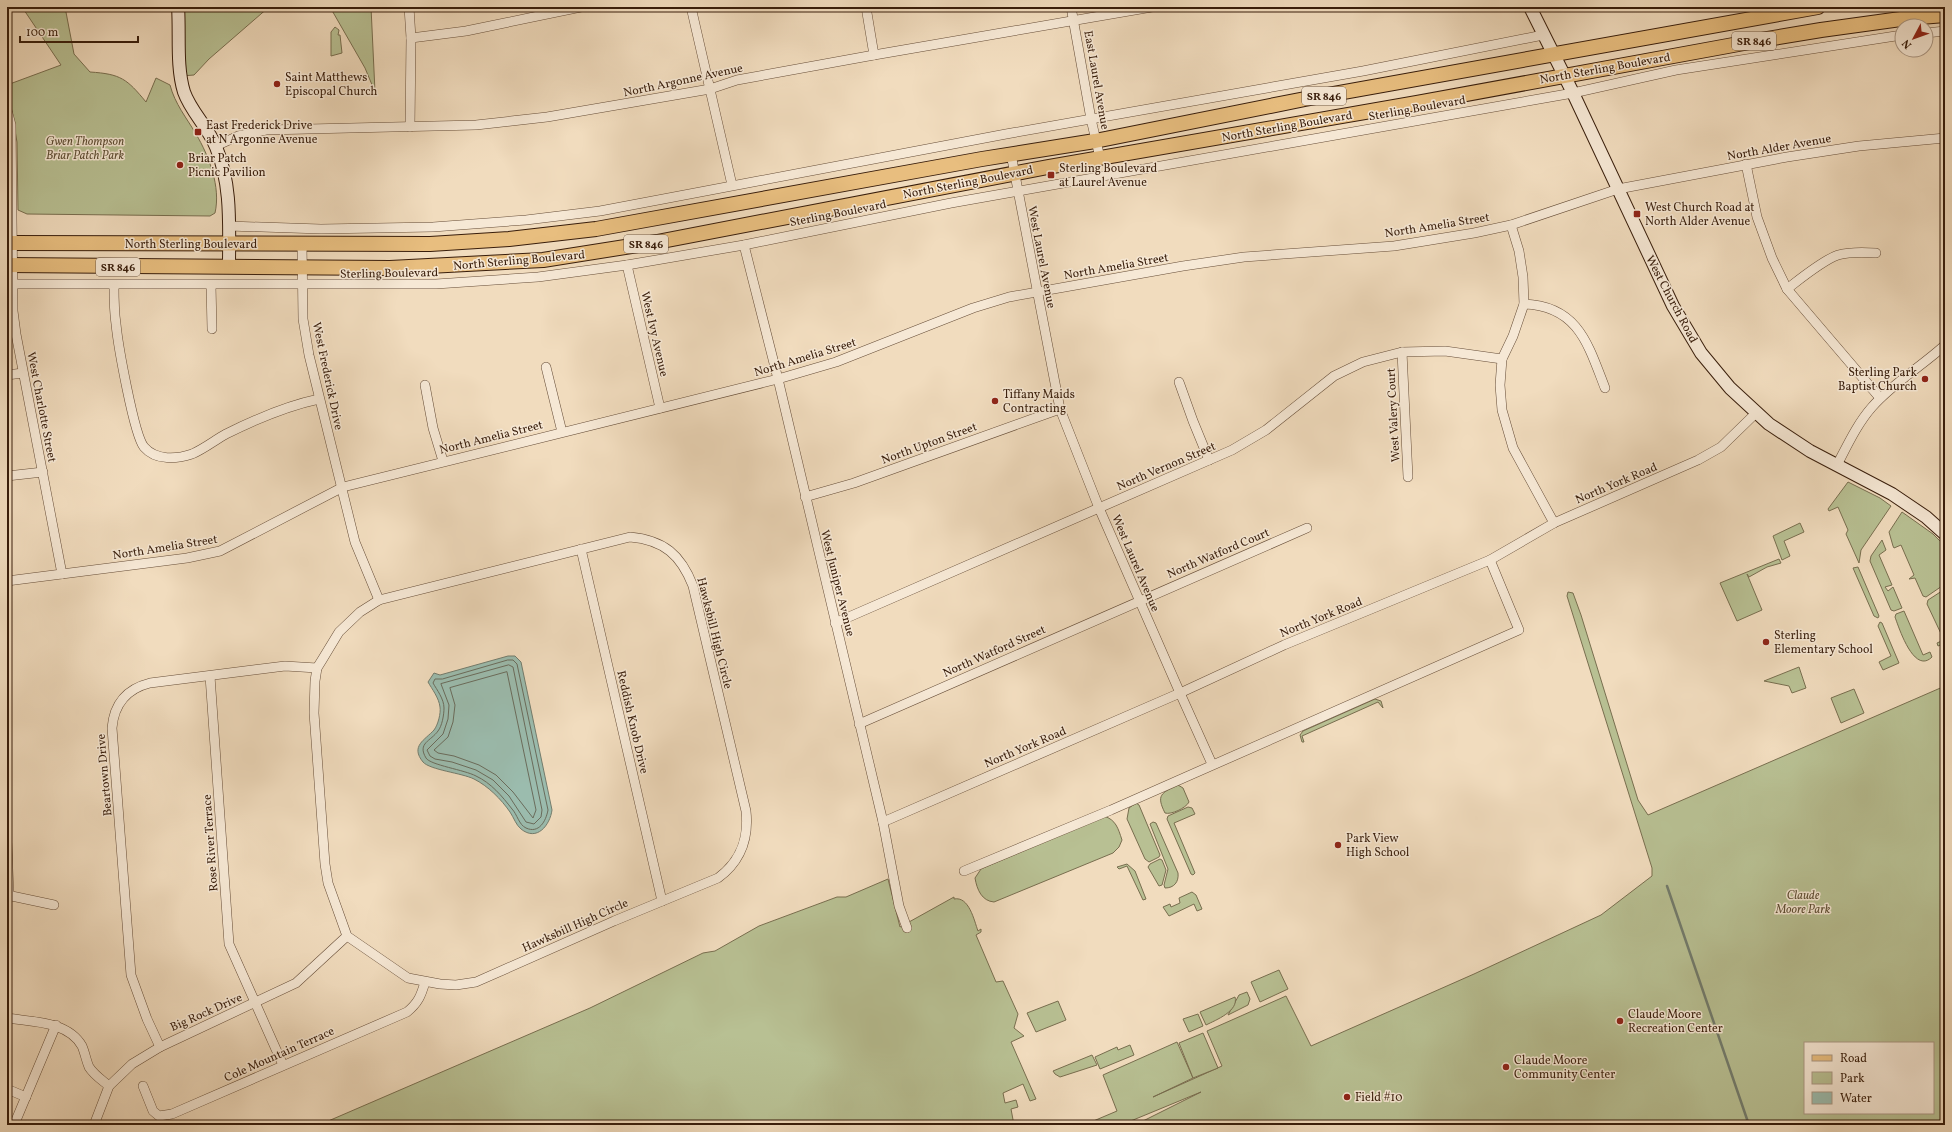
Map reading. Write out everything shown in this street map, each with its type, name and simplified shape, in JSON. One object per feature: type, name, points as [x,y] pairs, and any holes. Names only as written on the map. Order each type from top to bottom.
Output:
[{"type":"main road","points":[[178,7],[184,92],[216,146],[224,169],[229,207],[229,267]]},
{"type":"main road","name":"West Church Road","points":[[1530,7],[1573,93],[1673,306],[1701,353],[1730,388],[1756,413],[1784,434],[1837,465],[1892,494],[1926,517],[1945,534]]},
{"type":"main road","name":"North Sterling Boulevard","points":[[10,243],[430,244],[542,236],[596,229],[1095,140],[1215,116],[1818,7]]},
{"type":"main road","name":"North Sterling Boulevard","points":[[10,265],[302,268],[419,267],[543,260],[657,242],[1014,173],[1386,109],[1821,30],[1908,18],[1945,15]]},
{"type":"street","points":[[409,7],[411,38],[410,127]]},
{"type":"street","points":[[411,38],[466,31],[581,7]]},
{"type":"street","points":[[691,7],[732,185]]},
{"type":"street","points":[[866,7],[874,55]]},
{"type":"street","name":"East Laurel Avenue","points":[[1071,7],[1091,120],[1100,158]]},
{"type":"street","name":"North Argonne Avenue","points":[[216,146],[238,136],[266,130],[338,127],[410,127],[476,124],[540,118],[710,88],[737,80],[874,55],[1152,7]]},
{"type":"street","points":[[1934,32],[1945,31]]},
{"type":"street","points":[[229,226],[321,229],[481,224],[600,211],[1006,134],[1363,71],[1543,35]]},
{"type":"street","name":"Sterling Boulevard","points":[[10,284],[436,284],[493,282],[627,265],[744,245],[836,225],[1018,191],[1573,93],[1676,70],[1894,36]]},
{"type":"street","name":"West Charlotte Street","points":[[7,110],[11,125],[10,284],[13,311],[22,373],[43,472],[62,574]]},
{"type":"street","name":"North Alder Avenue","points":[[1618,188],[1746,164],[1859,146],[1945,138]]},
{"type":"street","name":"West Laurel Avenue","points":[[1010,154],[1060,409],[1099,508],[1212,764]]},
{"type":"street","points":[[1746,164],[1757,217],[1772,258],[1787,289],[1880,398]]},
{"type":"street","name":"North Amelia Street","points":[[7,581],[187,558],[220,551],[343,487],[778,379],[836,362],[973,308],[1037,292],[1244,257],[1394,246],[1511,225],[1618,188]]},
{"type":"street","points":[[1511,225],[1521,264],[1524,304],[1513,336],[1502,359],[1500,385],[1506,429],[1513,448],[1554,523]]},
{"type":"street","name":"West Frederick Drive","points":[[302,244],[302,285],[306,339],[319,399],[356,542],[379,600]]},
{"type":"street","name":"West Juniper Avenue","points":[[744,245],[778,379],[883,822],[899,906],[907,928]]},
{"type":"street","points":[[1787,289],[1811,271],[1837,255],[1862,252],[1876,253]]},
{"type":"street","name":"West Ivy Avenue","points":[[627,265],[660,408]]},
{"type":"street","points":[[114,285],[115,324],[138,437],[144,448],[152,454],[163,458],[175,458],[193,454],[266,415],[300,403],[319,399]]},
{"type":"street","points":[[211,285],[212,329]]},
{"type":"street","points":[[1524,304],[1538,304],[1559,312],[1575,324],[1586,344],[1605,388]]},
{"type":"street","points":[[1837,465],[1856,430],[1880,398],[1945,345]]},
{"type":"street","name":"North Vernon Street","points":[[835,623],[1232,450],[1266,430],[1334,376],[1363,362],[1402,352],[1445,351],[1502,359]]},
{"type":"street","name":"West Valery Court","points":[[1402,352],[1408,478]]},
{"type":"street","points":[[546,368],[562,432]]},
{"type":"street","points":[[7,374],[22,373]]},
{"type":"street","points":[[1179,382],[1209,460]]},
{"type":"street","points":[[425,385],[433,428],[443,461]]},
{"type":"street","name":"North Upton Street","points":[[805,497],[861,480],[1060,409]]},
{"type":"street","name":"North York Road","points":[[883,822],[1180,693],[1284,645],[1490,560],[1554,523],[1698,460],[1721,447],[1756,413]]},
{"type":"street","points":[[7,476],[43,472]]},
{"type":"street","name":"North Watford Court","points":[[1139,600],[1307,528]]},
{"type":"street","name":"Hawksbill High Circle","points":[[630,537],[647,538],[663,545],[678,557],[687,571],[693,586],[746,811],[747,822],[744,848],[728,870],[718,878],[476,982],[456,985],[425,982],[408,978],[347,936],[328,883],[325,864],[313,695],[317,668],[339,632],[360,612],[379,600],[581,549],[630,537]]},
{"type":"street","name":"Reddish Knob Drive","points":[[581,549],[662,901]]},
{"type":"street","points":[[964,871],[1111,810],[1212,764],[1519,630],[1490,560]]},
{"type":"street","name":"North Watford Street","points":[[859,724],[1139,600]]},
{"type":"street","name":"Beartown Drive","points":[[160,1047],[144,1011],[131,975],[112,728],[113,718],[120,700],[129,691],[138,686],[285,666],[317,668]]},
{"type":"street","name":"Rose River Terrace","points":[[210,676],[229,944],[283,1066]]},
{"type":"street","points":[[7,842],[8,895],[54,905]]},
{"type":"street","name":"Big Rock Drive","points":[[94,1125],[109,1086],[132,1064],[160,1047],[296,983],[347,936]]},
{"type":"street","name":"Cole Mountain Terrace","points":[[143,1086],[154,1111],[159,1116],[165,1116],[407,1012],[416,1005],[421,998],[425,982]]},
{"type":"street","points":[[7,1018],[56,1025],[67,1031],[76,1038],[82,1047],[89,1066],[95,1074],[109,1086]]},
{"type":"street","points":[[14,1125],[56,1025]]},
{"type":"street","points":[[7,1089],[26,1097]]},
{"type":"green space","name":"Gwen Thompson Briar Patch Park","points":[[22,7],[65,7],[74,54],[90,72],[109,74],[122,79],[134,88],[146,102],[156,78],[170,85],[178,104],[201,143],[213,172],[216,193],[215,213],[210,216],[27,214],[18,210],[17,142],[7,85],[61,65]]},
{"type":"green space","points":[[178,7],[269,7],[209,59],[194,75],[181,76]]},
{"type":"green space","points":[[330,7],[371,7],[375,92],[365,68]]},
{"type":"green space","points":[[335,27],[339,30],[338,35],[340,35],[342,53],[331,56],[331,32]]},
{"type":"green space","points":[[1848,482],[1880,498],[1891,506],[1861,550],[1859,563],[1846,534],[1848,530],[1838,507],[1829,511],[1828,509]]},
{"type":"green space","points":[[1902,512],[1933,534],[1945,546],[1945,584],[1926,597],[1923,596],[1915,578],[1909,579],[1914,575],[1901,545],[1894,548],[1889,532]]},
{"type":"green space","points":[[1800,523],[1804,532],[1784,541],[1790,556],[1782,560],[1773,536]]},
{"type":"green space","points":[[1882,540],[1886,550],[1879,555],[1892,585],[1885,587],[1888,591],[1893,587],[1902,608],[1894,611],[1891,610],[1870,561],[1871,556]]},
{"type":"green space","points":[[1779,559],[1781,563],[1767,567],[1749,577],[1747,574],[1762,610],[1737,621],[1720,583]]},
{"type":"green space","points":[[1858,567],[1879,616],[1878,618],[1874,616],[1853,568]]},
{"type":"green space","points":[[1945,589],[1945,643],[1938,646],[1937,643],[1944,640],[1927,604],[1928,600]]},
{"type":"green space","name":"Claude Moore Park","points":[[1568,592],[1573,593],[1581,615],[1638,800],[1648,815],[1945,686],[1945,1125],[1135,1125],[1201,1092],[1121,1125],[1084,1125],[1117,1111],[1103,1075],[1177,1042],[1193,1078],[1153,1097],[1222,1066],[1207,1031],[1286,996],[1311,1046],[1474,974],[1601,915],[1652,876],[1652,868],[1567,596]]},
{"type":"green space","points":[[1904,611],[1923,655],[1930,652],[1932,657],[1925,661],[1919,660],[1913,655],[1908,648],[1900,630],[1895,617],[1896,614]]},
{"type":"green space","points":[[1880,622],[1882,623],[1899,663],[1883,670],[1879,662],[1891,656],[1878,626]]},
{"type":"green space","points":[[1799,667],[1806,688],[1792,693],[1789,686],[1764,681]]},
{"type":"green space","points":[[1854,689],[1864,713],[1841,723],[1831,698]]},
{"type":"green space","points":[[1375,699],[1381,701],[1383,708],[1378,702],[1302,736],[1304,742],[1302,742],[1300,735],[1303,731]]},
{"type":"green space","points":[[1178,785],[1183,788],[1189,802],[1185,807],[1171,813],[1165,813],[1161,802],[1162,795]]},
{"type":"green space","points":[[1136,803],[1139,805],[1160,855],[1149,862],[1145,859],[1127,819],[1129,808]]},
{"type":"green space","points":[[1188,807],[1192,808],[1195,814],[1174,823],[1195,873],[1193,875],[1191,874],[1167,819],[1168,816]]},
{"type":"green space","points":[[1104,816],[1114,822],[1118,828],[1122,840],[1119,847],[1113,853],[994,902],[986,900],[981,894],[977,887],[975,878],[981,869]]},
{"type":"green space","points":[[1153,822],[1156,823],[1178,873],[1177,882],[1168,888],[1165,888],[1164,885],[1168,869],[1150,824]]},
{"type":"green space","points":[[1160,859],[1162,860],[1166,870],[1162,885],[1159,886],[1148,867],[1150,864]]},
{"type":"green space","points":[[1127,864],[1135,871],[1146,899],[1143,900],[1127,866],[1119,869],[1117,867]]},
{"type":"green space","points":[[888,879],[900,927],[954,897],[954,899],[964,901],[973,915],[978,931],[981,929],[981,932],[976,935],[996,982],[1003,981],[1018,1014],[1014,1028],[1024,1036],[1011,1042],[1036,1099],[1030,1101],[1023,1084],[1003,1093],[1005,1103],[1016,1100],[1018,1107],[1011,1109],[1014,1125],[319,1125],[590,1008],[703,953],[715,951],[759,926],[837,897],[846,897]]},
{"type":"green space","points":[[1192,892],[1196,895],[1202,909],[1197,911],[1194,904],[1169,916],[1163,907],[1170,904],[1171,907],[1180,903],[1179,898]]},
{"type":"green space","points":[[1279,970],[1288,989],[1260,1002],[1251,982]]},
{"type":"green space","points":[[1247,992],[1250,999],[1248,1005],[1228,1015],[1239,995]]},
{"type":"green space","points":[[1235,997],[1234,1007],[1230,1011],[1221,1018],[1206,1025],[1200,1012]]},
{"type":"green space","points":[[1058,1001],[1066,1020],[1036,1032],[1027,1013]]},
{"type":"green space","points":[[1198,1014],[1203,1026],[1189,1032],[1183,1019]]},
{"type":"green space","points":[[1203,1033],[1218,1068],[1193,1078],[1179,1043]]},
{"type":"green space","points":[[1130,1045],[1134,1055],[1100,1069],[1095,1057],[1117,1047],[1118,1050]]},
{"type":"green space","points":[[1092,1055],[1097,1065],[1060,1077],[1053,1071]]},
{"type":"water","points":[[508,656],[515,656],[521,662],[552,810],[546,826],[537,833],[532,834],[527,833],[519,827],[503,802],[484,785],[469,777],[427,765],[423,762],[418,752],[418,747],[434,730],[440,716],[438,700],[428,682],[434,673],[440,675]]},
{"type":"waterway","points":[[1667,886],[1749,1125]]},
{"type":"place","name":"Saint Matthews Episcopal Church","points":[[277,84]]},
{"type":"place","name":"East Frederick Drive at N Argonne Avenue","points":[[198,132]]},
{"type":"place","name":"Briar Patch Picnic Pavilion","points":[[180,165]]},
{"type":"place","name":"Sterling Boulevard at Laurel Avenue","points":[[1051,175]]},
{"type":"place","name":"West Church Road at North Alder Avenue","points":[[1637,214]]},
{"type":"place","name":"Sterling Park Baptist Church","points":[[1925,379]]},
{"type":"place","name":"Tiffany Maids Contracting","points":[[995,401]]},
{"type":"place","name":"Sterling Elementary School","points":[[1766,642]]},
{"type":"place","name":"Park View High School","points":[[1338,845]]},
{"type":"place","name":"Claude Moore Recreation Center","points":[[1620,1021]]},
{"type":"place","name":"Claude Moore Community Center","points":[[1506,1067]]},
{"type":"place","name":"Field #10","points":[[1347,1097]]}]
